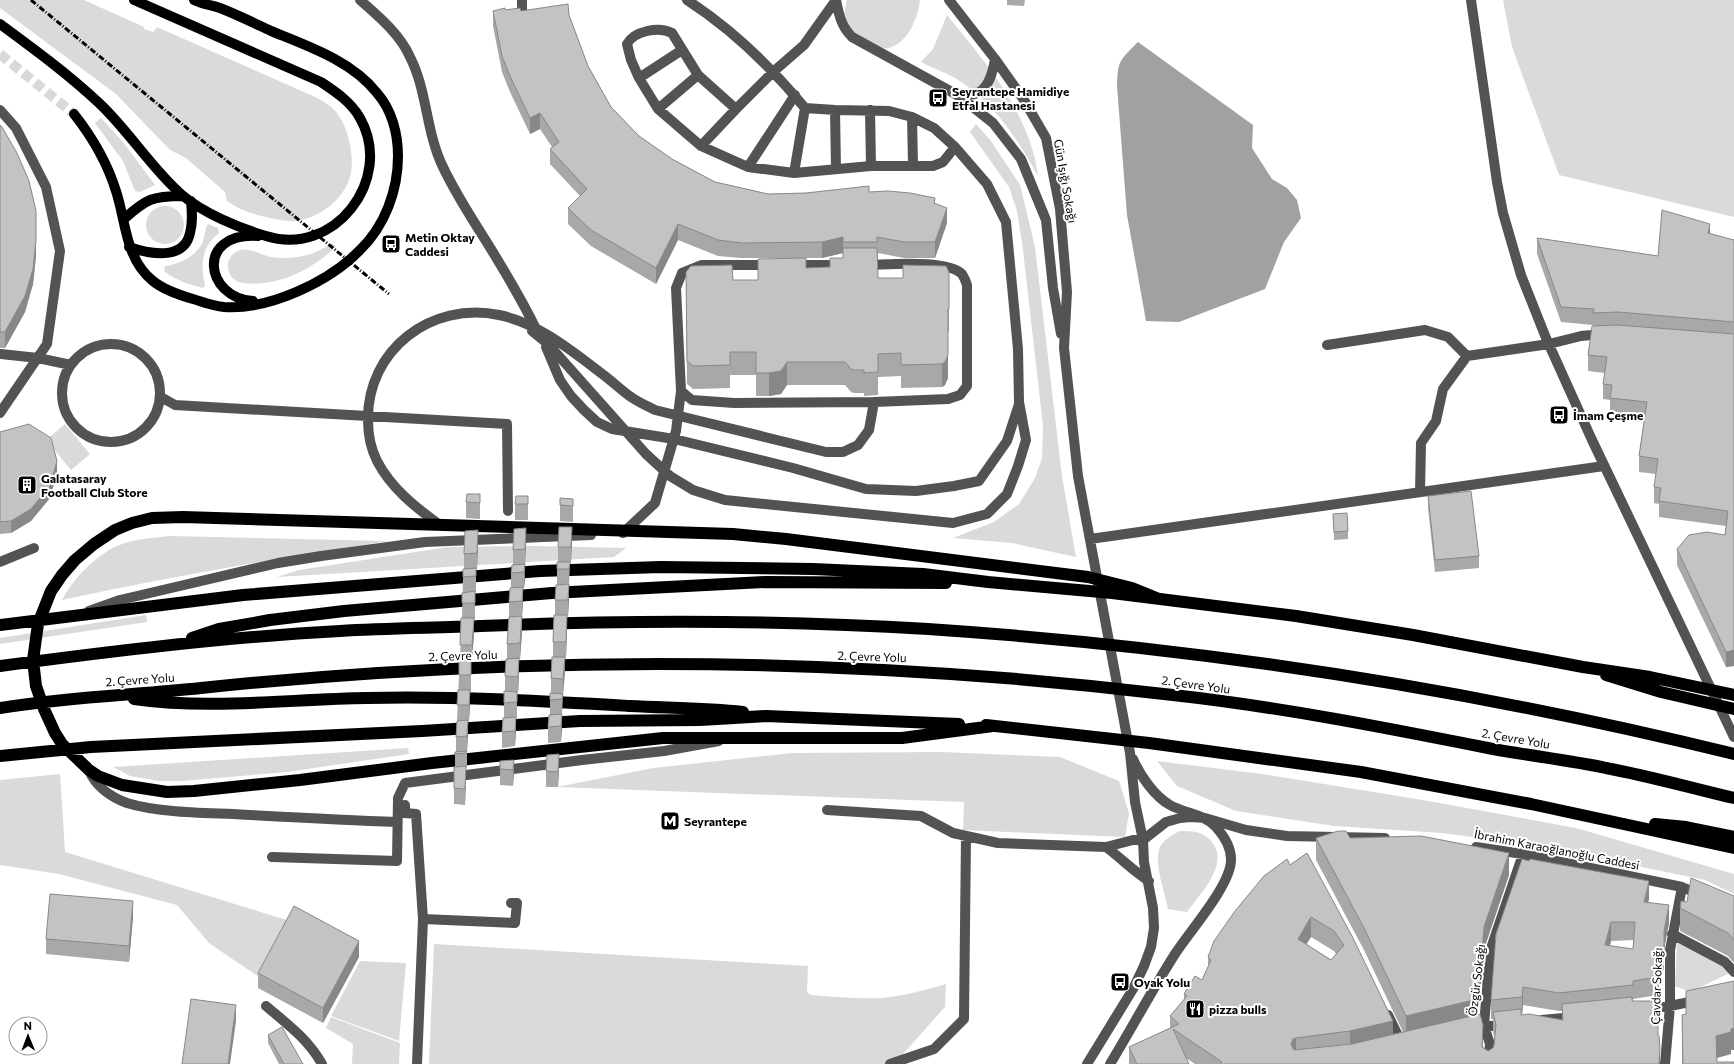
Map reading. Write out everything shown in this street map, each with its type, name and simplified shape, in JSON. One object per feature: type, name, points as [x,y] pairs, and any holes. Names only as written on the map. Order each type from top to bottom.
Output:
[{"type":"highway","points":[[993,726],[902,738],[663,738],[432,762],[300,780],[167,792],[122,785],[98,776],[89,770],[62,744],[52,728],[38,695],[33,660],[38,624],[51,591],[75,560],[94,544],[115,530],[132,523],[152,518],[183,517],[733,534],[786,539],[1088,577],[1132,588],[1159,598]]},
{"type":"highway","points":[[0,626],[242,595],[484,575],[590,569],[661,567],[813,569],[923,574],[988,582],[1159,598],[1296,616],[1413,635],[1583,667],[1650,677],[1734,695]]},
{"type":"highway","points":[[172,645],[219,629],[270,620],[344,611],[552,593],[765,582],[868,582],[921,584],[988,582]]},
{"type":"highway","points":[[0,666],[172,645],[342,631],[553,623],[703,622],[925,629],[1049,638],[1237,660],[1471,697],[1587,720],[1734,754]]},
{"type":"highway","name":"2. Çevre Yolu","points":[[0,708],[106,695],[158,692],[310,677],[529,666],[715,664],[923,672],[1020,679],[1176,695],[1317,715],[1607,768],[1734,798]]},
{"type":"highway","points":[[1583,667],[1661,692],[1734,709]]},
{"type":"highway","points":[[106,695],[161,703],[221,703],[345,698],[428,697],[551,701],[721,710],[766,716],[993,726],[1149,743],[1362,772],[1531,804],[1734,848]]},
{"type":"highway","points":[[0,756],[91,747],[422,731],[580,721],[700,720],[766,716]]},
{"type":"highway","points":[[1604,820],[1686,827],[1734,837]]},
{"type":"main road","points":[[134,0],[321,82],[344,98],[360,118],[369,143],[370,167],[365,186],[354,205],[331,228],[307,239],[281,240],[266,237],[237,237],[228,241],[217,251],[214,259],[216,275],[222,286],[231,295],[244,301],[263,302]]},
{"type":"main road","points":[[74,114],[90,135],[105,160],[124,219],[129,247],[142,269],[152,280],[166,289],[185,297],[222,306],[240,307],[292,295],[338,270],[361,250],[385,214],[392,196],[398,172],[395,129],[386,106],[377,93],[352,70],[310,48],[219,8],[194,0]]},
{"type":"main road","points":[[0,24],[69,75],[100,104],[172,186],[187,199],[215,215],[266,237]]},
{"type":"main road","points":[[124,219],[140,204],[149,199],[165,196],[187,199]]},
{"type":"main road","points":[[129,247],[146,253],[160,254],[175,251],[185,245],[190,234],[192,221],[187,199]]},
{"type":"street","points":[[211,0],[219,8]]},
{"type":"street","points":[[360,0],[404,44],[417,74],[432,137],[441,163],[453,187],[526,309],[550,355],[560,380],[571,396],[597,422],[612,429],[674,439],[793,468],[866,489],[916,491],[979,481],[1007,441],[1019,402]]},
{"type":"street","points":[[522,0],[522,18]]},
{"type":"street","points":[[687,0],[715,19],[747,46],[795,95],[805,108],[794,173]]},
{"type":"street","points":[[701,146],[773,72],[804,45],[836,0]]},
{"type":"street","name":"Gün Işığı Sokağı","points":[[836,0],[845,30],[852,37],[959,96],[993,123],[1021,159],[1046,220],[1057,319],[1064,348],[1078,476],[1130,753]]},
{"type":"street","name":"Gün Işığı Sokağı","points":[[949,0],[995,59],[1024,100],[1046,138],[1060,209],[1067,292],[1064,348]]},
{"type":"street","points":[[1471,0],[1497,182],[1503,213],[1521,275],[1549,344],[1604,466],[1695,658],[1734,736]]},
{"type":"street","points":[[736,109],[698,75],[672,33],[665,29],[654,29],[630,39],[627,44],[631,60],[639,78],[658,109],[701,146],[748,166],[794,173],[871,166],[933,166],[943,162],[955,147]]},
{"type":"street","points":[[639,78],[682,50]]},
{"type":"street","points":[[959,96],[977,94],[993,74],[995,59]]},
{"type":"street","points":[[658,109],[698,75]]},
{"type":"street","points":[[748,166],[795,95]]},
{"type":"street","points":[[519,321],[549,345],[646,454],[670,476],[693,490],[725,500],[953,523],[987,514],[1007,494],[1026,440],[1019,402],[1018,349],[1006,222],[987,184],[955,147],[934,128],[912,117],[889,111],[805,108]]},
{"type":"street","points":[[0,110],[16,128],[46,187],[60,251],[47,344],[0,413]]},
{"type":"street","points":[[835,110],[836,169]]},
{"type":"street","points":[[870,110],[871,166]]},
{"type":"street","points":[[912,117],[913,165]]},
{"type":"street","points":[[78,615],[120,600],[278,563],[321,556],[426,542],[624,533],[655,503],[676,431],[681,390],[676,288],[682,273],[702,265],[938,264],[962,274],[967,285],[967,386],[960,395],[948,399],[874,402],[734,403],[692,400],[681,390]]},
{"type":"street","points":[[440,525],[418,509],[395,488],[376,460],[368,431],[368,404],[372,385],[380,366],[398,344],[424,324],[445,317],[467,313],[499,315],[519,321],[542,331],[605,376],[631,397],[655,410],[826,452],[843,452],[858,445],[869,430],[874,402]]},
{"type":"street","points":[[1327,346],[1425,330],[1448,337],[1467,356]]},
{"type":"street","points":[[1420,492],[1421,443],[1436,421],[1443,390],[1467,356],[1549,344],[1581,336],[1611,334]]},
{"type":"street","points":[[112,344],[128,347],[142,355],[153,366],[159,381],[160,397],[157,413],[148,426],[135,437],[119,442],[103,442],[87,436],[75,426],[66,412],[62,396],[64,380],[71,365],[83,354],[97,347],[112,344]]},
{"type":"street","points":[[1,354],[38,358],[71,365]]},
{"type":"street","points":[[160,397],[175,405],[507,424],[508,511]]},
{"type":"street","points":[[1090,540],[1604,466]]},
{"type":"street","points":[[0,562],[34,548]]},
{"type":"street","points":[[272,857],[397,861],[398,798],[405,783],[582,760],[664,752],[735,737]]},
{"type":"street","points":[[1130,753],[1137,768],[1154,792],[1169,805],[1205,818],[1246,830],[1288,836],[1393,839]]},
{"type":"street","points":[[1087,1064],[1133,989],[1144,966],[1154,928],[1153,908],[1149,881],[1144,862],[1143,840],[1135,802],[1130,753]]},
{"type":"street","points":[[89,770],[92,778],[99,787],[127,803],[156,808],[201,813],[398,822]]},
{"type":"street","points":[[405,805],[405,813],[416,814],[423,918],[417,1064]]},
{"type":"street","points":[[826,810],[921,816],[953,833],[998,843],[1106,847],[1133,840],[1143,840],[1166,822],[1180,818],[1205,818],[1215,827],[1228,843],[1231,859],[1228,875],[1214,899],[1175,955],[1110,1064]]},
{"type":"street","points":[[890,1064],[934,1049],[964,1019],[966,837]]},
{"type":"street","name":"İbrahim Karaoğlanoğlu Caddesi","points":[[1470,846],[1523,854],[1682,886],[1708,898]]},
{"type":"street","points":[[1106,847],[1128,864],[1137,874],[1149,881]]},
{"type":"street","name":"Özgür Sokağı","points":[[1488,1064],[1490,1044],[1484,1026],[1490,951],[1523,854]]},
{"type":"street","name":"Çavdar Sokağı","points":[[1665,1064],[1670,1006],[1670,950],[1682,886]]},
{"type":"street","points":[[423,918],[515,923],[517,903],[511,903]]},
{"type":"street","points":[[1672,934],[1725,962],[1734,972]]},
{"type":"street","points":[[1631,1010],[1670,1006],[1706,998]]},
{"type":"street","points":[[266,1006],[300,1034],[309,1044],[322,1064]]},
{"type":"street","points":[[1385,1009],[1402,1044]]},
{"type":"street","points":[[1530,1021],[1585,1016]]},
{"type":"street","points":[[1462,1031],[1484,1026],[1515,1023]]},
{"type":"shaded area","points":[[0,0],[84,0],[144,27],[144,29],[153,32],[157,27],[313,96],[337,112],[346,130],[352,156],[352,165],[349,180],[345,188],[341,195],[328,207],[305,219],[296,221],[281,220],[245,211],[227,201],[225,192],[186,158],[170,150],[116,94],[0,8]]},
{"type":"shaded area","points":[[847,0],[920,0],[913,25],[902,40],[887,48],[878,48],[871,46],[853,36],[844,14]]},
{"type":"shaded area","points":[[1503,0],[1734,0],[1734,217],[1559,175],[1512,47]]},
{"type":"shaded area","points":[[947,15],[991,70],[1016,110],[1026,131],[1038,176],[1005,124],[973,90],[946,73],[921,62],[933,49]]},
{"type":"shaded area","points":[[1138,42],[1253,125],[1252,148],[1272,179],[1287,188],[1297,200],[1301,218],[1284,242],[1265,289],[1179,322],[1146,321],[1127,215],[1117,77],[1119,66],[1123,57]]},
{"type":"shaded area","points":[[101,118],[123,142],[155,185],[140,192],[135,191],[123,161],[95,123]]},
{"type":"shaded area","points":[[976,124],[991,141],[1020,185],[1035,247],[1062,476],[1076,557],[1012,543],[953,538],[994,522],[1019,504],[1035,478],[1042,458],[1043,426],[1023,250],[1017,211],[1009,187],[970,132]]},
{"type":"shaded area","points":[[161,206],[169,206],[179,211],[183,218],[183,232],[179,239],[169,244],[161,244],[151,239],[149,236],[146,229],[146,221],[151,211],[154,209]]},
{"type":"shaded area","points":[[208,224],[218,228],[219,233],[214,237],[205,251],[203,276],[205,286],[203,288],[188,284],[178,280],[164,271],[165,266],[182,261],[197,251],[203,241]]},
{"type":"shaded area","points":[[332,243],[336,246],[327,255],[294,275],[281,279],[256,284],[243,283],[233,278],[228,270],[229,260],[236,252],[240,250],[249,250],[271,257],[287,258],[311,254]]},
{"type":"shaded area","points":[[65,424],[90,454],[71,470],[46,440]]},
{"type":"shaded area","points":[[169,536],[387,541],[224,568],[62,600],[78,576],[109,550],[129,542]]},
{"type":"shaded area","points":[[535,546],[626,548],[614,557],[277,577],[299,570],[448,547]]},
{"type":"shaded area","points":[[146,615],[147,622],[0,644],[0,638]]},
{"type":"shaded area","points":[[408,748],[409,754],[287,772],[182,781],[159,781],[130,776],[113,767]]},
{"type":"shaded area","points":[[942,752],[1060,757],[1119,781],[1129,813],[1125,837],[963,830],[964,802],[557,787],[653,768],[792,753]]},
{"type":"shaded area","points":[[1157,761],[1262,774],[1423,800],[1576,828],[1734,874],[1734,894],[1705,880],[1539,846],[1442,833],[1334,826],[1236,811],[1177,786]]},
{"type":"shaded area","points":[[60,774],[65,852],[290,921],[259,977],[209,943],[177,905],[59,874],[0,865],[0,780]]},
{"type":"shaded area","points":[[1180,831],[1197,832],[1204,835],[1211,841],[1216,850],[1218,859],[1216,868],[1206,887],[1187,912],[1168,909],[1160,877],[1158,860],[1158,853],[1162,844],[1168,838]]},
{"type":"shaded area","points":[[1677,943],[1723,965],[1730,973],[1690,992],[1675,986]]},
{"type":"shaded area","points":[[434,944],[808,966],[807,992],[811,995],[882,998],[922,991],[946,984],[945,1007],[894,1064],[429,1064]]},
{"type":"shaded area","points":[[360,961],[406,963],[399,1041],[331,1016]]},
{"type":"shaded area","points":[[331,1017],[400,1043],[399,1064],[352,1064],[353,1044],[326,1028]]},
{"type":"building","points":[[568,4],[569,15],[588,66],[611,107],[639,136],[672,159],[715,182],[768,194],[806,193],[869,186],[869,192],[888,191],[910,193],[935,198],[934,203],[947,208],[935,242],[904,242],[877,237],[877,242],[843,242],[843,237],[822,242],[742,243],[718,240],[678,224],[656,268],[591,230],[568,208],[587,189],[550,149],[559,142],[540,113],[530,118],[502,56],[493,11],[505,8],[505,10],[520,8],[521,11]]},
{"type":"building","points":[[0,125],[17,153],[29,181],[36,211],[36,240],[33,269],[25,296],[5,332],[0,332]]},
{"type":"building","points":[[1662,210],[1710,224],[1708,233],[1734,240],[1734,322],[1618,312],[1593,313],[1594,309],[1561,307],[1537,238],[1658,256]]},
{"type":"building","points":[[843,248],[877,248],[878,278],[903,278],[903,265],[946,266],[949,272],[949,309],[948,355],[945,362],[942,364],[901,365],[901,353],[878,354],[878,372],[864,373],[864,370],[854,370],[851,369],[845,362],[787,362],[781,371],[756,373],[756,352],[730,352],[730,365],[693,366],[687,361],[686,272],[691,266],[732,265],[733,280],[758,280],[758,259],[806,258],[806,268],[830,267],[830,258],[843,258]]},
{"type":"building","points":[[1617,325],[1734,334],[1734,650],[1726,652],[1677,549],[1689,535],[1707,532],[1725,535],[1728,511],[1659,501],[1661,488],[1654,487],[1658,459],[1639,456],[1647,402],[1610,398],[1612,385],[1603,384],[1607,357],[1588,355],[1592,326]]},
{"type":"building","name":"Galatasaray Football Club Store","points":[[29,424],[51,438],[57,461],[50,486],[31,509],[11,521],[0,522],[0,432]]},
{"type":"building","points":[[1471,491],[1479,556],[1435,560],[1428,496]]},
{"type":"building","points":[[467,494],[480,494],[480,503],[466,502]]},
{"type":"building","points":[[516,496],[528,496],[528,504],[515,504]]},
{"type":"building","points":[[560,498],[573,499],[573,506],[560,505]]},
{"type":"building","points":[[1347,513],[1348,531],[1334,532],[1333,514]]},
{"type":"building","points":[[559,527],[572,527],[571,547],[558,547]]},
{"type":"building","points":[[526,528],[525,549],[513,550],[514,529]]},
{"type":"building","points":[[478,530],[477,553],[464,554],[465,531]]},
{"type":"building","points":[[557,562],[570,562],[569,569],[557,569]]},
{"type":"building","points":[[525,564],[524,572],[511,573],[512,565]]},
{"type":"building","points":[[476,568],[476,576],[463,577],[463,569]]},
{"type":"building","points":[[569,584],[568,600],[555,600],[556,585]]},
{"type":"building","points":[[523,587],[522,601],[509,602],[510,588]]},
{"type":"building","points":[[475,591],[475,603],[462,603],[462,593]]},
{"type":"building","points":[[554,615],[567,615],[566,642],[553,642]]},
{"type":"building","points":[[522,616],[520,643],[507,644],[509,617]]},
{"type":"building","points":[[461,618],[474,618],[472,645],[460,645]]},
{"type":"building","points":[[552,657],[565,657],[563,679],[551,678]]},
{"type":"building","points":[[519,658],[518,677],[505,676],[506,659]]},
{"type":"building","points":[[459,660],[471,660],[471,675],[459,675]]},
{"type":"building","points":[[458,690],[470,690],[469,705],[457,705]]},
{"type":"building","points":[[504,691],[517,692],[517,702],[504,703]]},
{"type":"building","points":[[550,693],[563,694],[562,699],[550,700]]},
{"type":"building","points":[[562,714],[561,726],[548,727],[549,715]]},
{"type":"building","points":[[516,717],[515,731],[502,732],[503,718]]},
{"type":"building","points":[[468,720],[467,736],[456,737],[457,721]]},
{"type":"building","points":[[467,751],[466,753],[455,754],[455,752]]},
{"type":"building","points":[[559,754],[558,772],[546,771],[547,755]]},
{"type":"building","points":[[514,760],[513,770],[500,769],[500,761]]},
{"type":"building","points":[[466,766],[465,789],[454,788],[454,767]]},
{"type":"building","points":[[1338,831],[1346,831],[1350,838],[1421,836],[1509,853],[1484,927],[1478,999],[1406,1016],[1364,928],[1316,838]]},
{"type":"building","points":[[1307,853],[1352,936],[1393,1021],[1350,1031],[1296,1038],[1293,1039],[1291,1045],[1294,1050],[1352,1044],[1480,1014],[1483,1025],[1482,1047],[1488,1051],[1493,1048],[1494,1045],[1496,1025],[1493,1012],[1521,1009],[1521,1015],[1529,1014],[1563,1020],[1562,1004],[1632,997],[1632,1001],[1658,1001],[1658,1036],[1660,1048],[1659,1064],[1220,1064],[1222,1062],[1173,1029],[1189,1064],[1137,1064],[1129,1047],[1179,1024],[1170,1016],[1187,996],[1184,994],[1195,976],[1202,980],[1211,960],[1208,957],[1214,941],[1235,911],[1264,876],[1287,859],[1290,865]],"holes":[[[1311,917],[1334,931],[1344,945],[1331,960],[1298,939]]]},
{"type":"building","points":[[1522,859],[1529,861],[1530,859],[1649,881],[1644,902],[1669,905],[1664,931],[1664,951],[1660,957],[1658,977],[1633,981],[1633,985],[1559,993],[1523,987],[1522,997],[1491,1000],[1496,934]],"holes":[[[1611,922],[1635,922],[1633,949],[1605,945]]]},
{"type":"building","points":[[1691,878],[1734,896],[1734,940],[1728,933],[1680,908],[1681,901],[1687,902]]},
{"type":"building","points":[[50,894],[133,901],[129,946],[46,939]]},
{"type":"building","points":[[294,906],[359,941],[323,1008],[258,973]]},
{"type":"building","points":[[1734,981],[1734,1028],[1731,1029],[1731,1032],[1716,1036],[1717,1062],[1734,1062],[1734,1064],[1683,1064],[1682,1015],[1686,1014],[1686,991]]},
{"type":"building","points":[[191,999],[236,1005],[228,1064],[182,1064]]},
{"type":"building","points":[[282,1027],[303,1064],[284,1064],[268,1035]]},
{"type":"tunnel","points":[[0,54],[74,114]]},
{"type":"railway","points":[[31,0],[389,294]]},
{"type":"place","name":"Seyrantepe Hamidiye Etfal Hastanesi","points":[[938,98]]},
{"type":"place","name":"Metin Oktay Caddesi","points":[[391,244]]},
{"type":"place","name":"İmam Çeşme","points":[[1559,415]]},
{"type":"place","name":"Galatasaray Football Club Store","points":[[27,485]]},
{"type":"place","name":"Seyrantepe","points":[[670,821]]},
{"type":"place","name":"Oyak Yolu","points":[[1120,982]]},
{"type":"place","name":"pizza bulls","points":[[1195,1009]]}]
